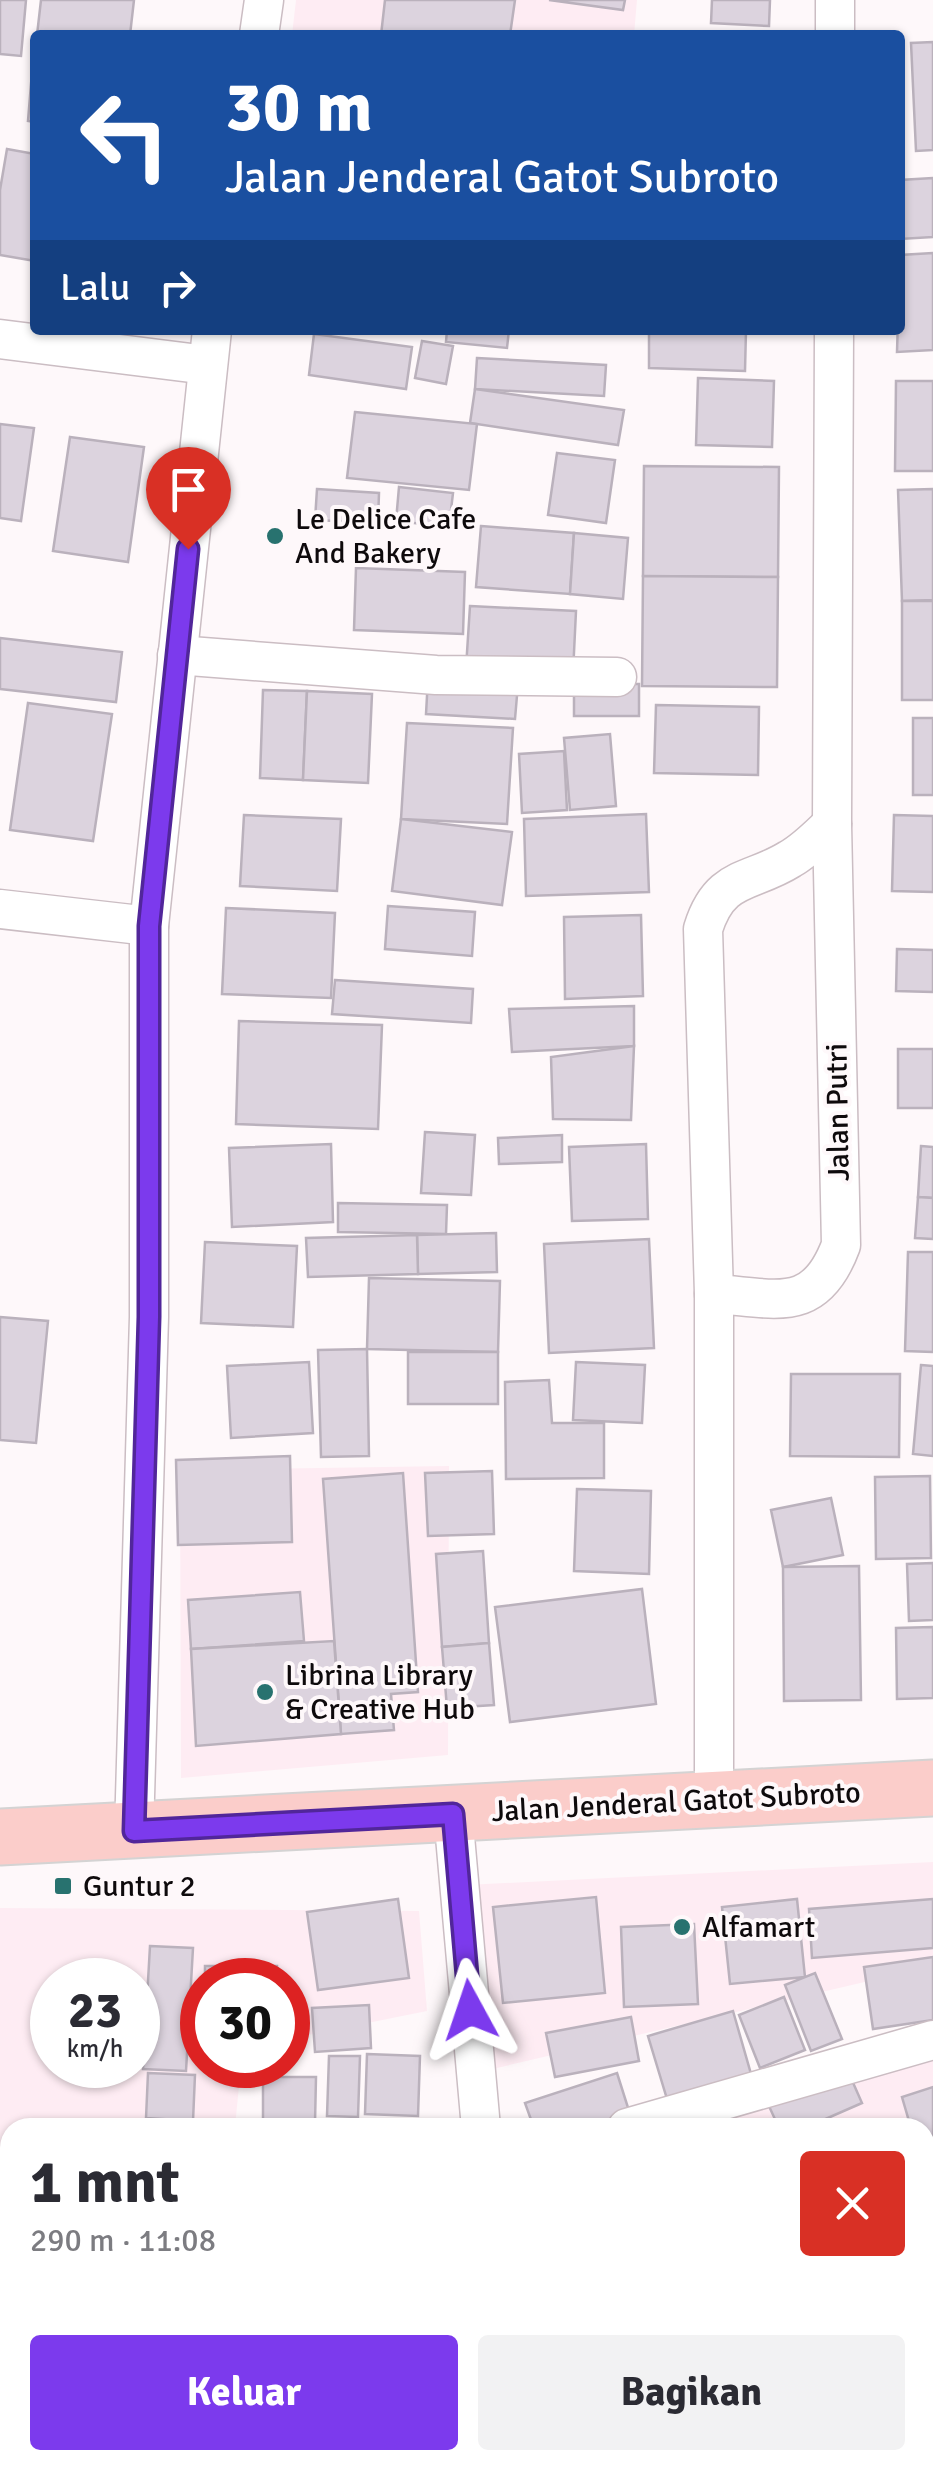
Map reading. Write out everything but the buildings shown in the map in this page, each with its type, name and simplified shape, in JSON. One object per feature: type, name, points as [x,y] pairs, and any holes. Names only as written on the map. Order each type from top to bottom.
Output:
[{"type":"main road","name":"Jalan Jenderal Gatot Subroto","points":[[0,1836],[933,1788]]},
{"type":"street","points":[[260,30],[264,0]]},
{"type":"street","points":[[835,30],[836,0]]},
{"type":"street","name":"Jalan Putri","points":[[714,1294],[794,1299],[830,1273],[841,1245],[832,824],[834,335]]},
{"type":"street","points":[[0,339],[210,348],[149,926],[149,1317],[134,1831]]},
{"type":"street","points":[[177,654],[436,675],[617,677]]},
{"type":"street","points":[[714,1799],[714,1294],[703,929],[725,890],[740,879],[790,860],[832,824]]},
{"type":"street","points":[[0,909],[149,926]]},
{"type":"street","points":[[453,1814],[474,2118]]},
{"type":"street","points":[[662,2118],[933,2040]]},
{"type":"shaded area","points":[[296,0],[637,0],[634,30],[293,30]]},
{"type":"shaded area","points":[[449,1466],[448,1755],[181,1778],[180,1470]]},
{"type":"shaded area","points":[[933,1862],[933,1966],[471,2074],[466,1885]]},
{"type":"shaded area","points":[[0,1908],[419,1911],[427,2011],[310,2035],[310,1958],[180,1958],[180,2088],[239,2088],[236,2118],[0,2118]]},
{"type":"shaded area","points":[[933,2034],[933,2118],[725,2118]]},
{"type":"place","name":"Le Delice Cafe And Bakery","points":[[275,536]]},
{"type":"place","name":"Librina Library & Creative Hub","points":[[265,1692]]},
{"type":"place","name":"Guntur 2","points":[[63,1886]]},
{"type":"place","name":"Alfamart","points":[[682,1927]]},
{"type":"route","points":[[188,549],[149,926],[149,1317],[134,1831],[453,1814],[470,2010]]}]
